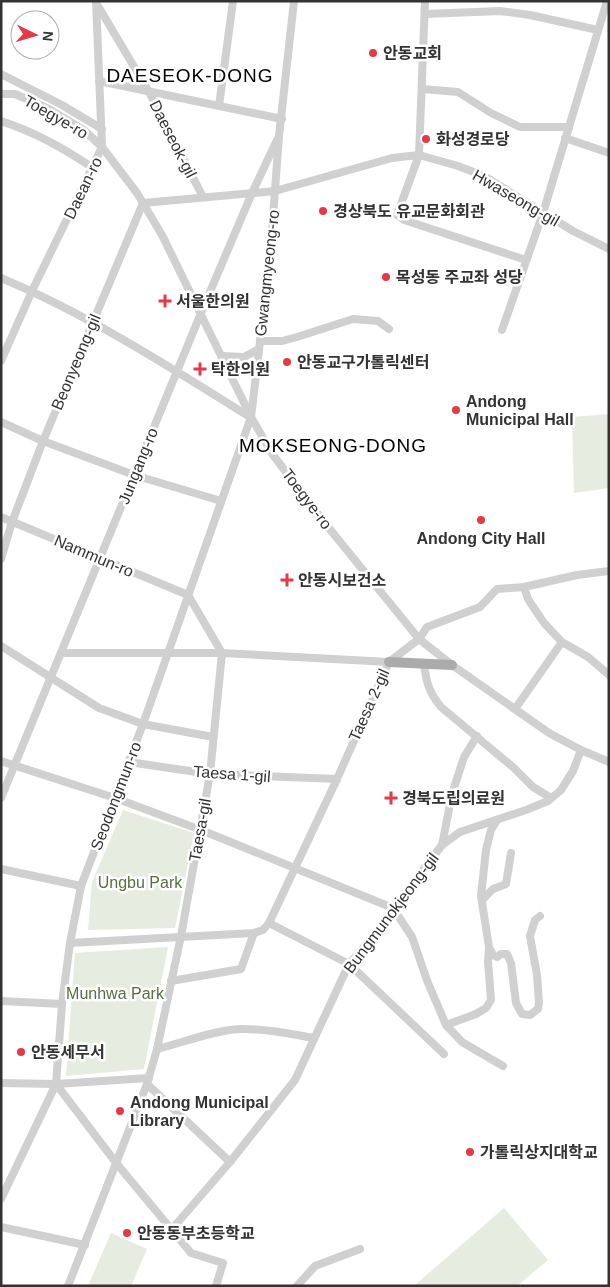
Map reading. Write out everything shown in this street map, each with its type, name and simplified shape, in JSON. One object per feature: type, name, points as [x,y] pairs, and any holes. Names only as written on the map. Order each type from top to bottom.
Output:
[{"type":"main road","points":[[389,662],[452,665]]},
{"type":"street","points":[[219,106],[233,1]]},
{"type":"street","name":"Gwangmyeong-ro","points":[[188,595],[251,417],[270,258],[294,1]]},
{"type":"street","points":[[425,1],[419,155],[397,215],[404,220],[526,260]]},
{"type":"street","points":[[502,330],[543,213],[607,1]]},
{"type":"street","name":"Daean-ro","points":[[1,361],[32,291],[102,147],[96,3]]},
{"type":"street","name":"Daeseok-gil","points":[[96,3],[149,92],[203,197]]},
{"type":"street","points":[[424,14],[500,11],[530,15],[598,30]]},
{"type":"street","points":[[1,74],[62,105],[102,129]]},
{"type":"street","points":[[99,81],[282,119]]},
{"type":"street","points":[[422,89],[458,92],[491,113],[520,127],[569,127]]},
{"type":"street","name":"Toegye-ro","points":[[1,94],[15,94],[49,109],[85,131],[102,147],[143,203],[162,235],[251,417],[273,455],[321,518],[419,639],[452,665],[549,733],[609,762]]},
{"type":"street","points":[[1,121],[21,128],[61,147],[93,168]]},
{"type":"street","name":"Jungang-ro","points":[[1,798],[201,313],[252,193],[280,136]]},
{"type":"street","points":[[565,138],[609,153]]},
{"type":"street","name":"Hwaseong-gil","points":[[143,203],[275,191],[392,158],[419,155],[458,166],[484,176],[543,213],[609,249]]},
{"type":"street","name":"Beonyeong-gil","points":[[1,559],[12,522],[43,441],[143,203]]},
{"type":"street","points":[[1,278],[32,291],[93,322],[251,417]]},
{"type":"street","points":[[221,356],[244,357],[260,345],[297,337],[353,319],[378,321],[389,329]]},
{"type":"street","points":[[1,422],[43,441],[134,475],[221,500]]},
{"type":"street","name":"Nammun-ro","points":[[1,517],[188,595]]},
{"type":"street","points":[[389,662],[419,639],[427,627],[480,607],[497,589],[524,587],[577,575],[609,571]]},
{"type":"street","points":[[524,587],[528,599],[544,623],[562,642],[588,657],[609,675]]},
{"type":"street","points":[[188,595],[222,653]]},
{"type":"street","name":"Seodongmun-ro","points":[[1,1199],[56,1084],[62,1004],[70,943],[81,886],[143,724],[188,595]]},
{"type":"street","points":[[515,709],[562,642]]},
{"type":"street","points":[[1,646],[99,708],[143,724],[213,737]]},
{"type":"street","name":"Taesa 2-gil","points":[[61,653],[222,653],[389,662],[337,779],[269,923]]},
{"type":"street","name":"Taesa-gil","points":[[68,1286],[117,1164],[158,1049],[201,830],[210,774],[222,653]]},
{"type":"street","points":[[424,664],[425,680],[431,696],[441,707],[477,736],[533,787],[551,798]]},
{"type":"street","points":[[442,845],[452,794],[464,757],[477,736]]},
{"type":"street","name":"Bungmunokjeong-gil","points":[[172,1229],[230,1162],[294,1080],[349,964],[442,845],[460,832],[526,810],[551,798],[561,790],[581,750]]},
{"type":"street","points":[[1,761],[115,798],[201,830],[393,908],[412,937],[428,983],[446,1025],[462,1042],[503,1066]]},
{"type":"street","name":"Taesa 1-gil","points":[[129,762],[210,774],[337,779]]},
{"type":"street","points":[[446,1025],[476,1014],[486,1008],[490,1000],[489,947],[482,900],[482,882],[486,850],[497,820]]},
{"type":"street","points":[[482,900],[494,889],[506,884],[511,853]]},
{"type":"street","points":[[1,869],[81,886]]},
{"type":"street","points":[[489,947],[493,955],[497,957],[501,954],[507,954],[511,963],[516,1003],[522,1014],[530,1015],[538,1009],[539,1002],[537,975],[530,936],[535,920],[540,916]]},
{"type":"street","points":[[70,943],[254,933],[263,930],[269,923],[349,964],[444,1054]]},
{"type":"street","points":[[171,981],[241,969],[254,933]]},
{"type":"street","points":[[1,1001],[62,1004]]},
{"type":"street","points":[[158,1049],[217,1033],[243,1029],[279,1032],[314,1038]]},
{"type":"street","points":[[1,1083],[56,1084],[148,1081],[230,1162]]},
{"type":"street","points":[[56,1084],[117,1164],[191,1253],[223,1263],[216,1286]]},
{"type":"street","points":[[1,1227],[85,1245]]},
{"type":"street","points":[[296,1286],[315,1266],[360,1249]]},
{"type":"green space","points":[[609,414],[609,488],[574,493],[572,417]]},
{"type":"green space","name":"Ungbu Park","points":[[123,810],[194,833],[175,928],[88,930],[92,882]]},
{"type":"green space","name":"Munhwa Park","points":[[168,947],[144,1069],[66,1076],[75,953]]},
{"type":"green space","points":[[504,1208],[548,1260],[517,1286],[415,1285]]},
{"type":"green space","points":[[111,1233],[147,1249],[131,1286],[88,1286]]},
{"type":"place","name":"안동교회","points":[[373,53]]},
{"type":"place","name":"화성경로당","points":[[426,139]]},
{"type":"place","name":"경상북도 유교문화회관","points":[[323,211]]},
{"type":"place","name":"목성동 주교좌 성당","points":[[386,277]]},
{"type":"place","name":"서울한의원","points":[[165,301]]},
{"type":"place","name":"안동교구가톨릭센터","points":[[287,362]]},
{"type":"place","name":"탁한의원","points":[[200,369]]},
{"type":"place","name":"Andong Municipal Hall","points":[[456,410]]},
{"type":"place","name":"Andong City Hall","points":[[481,520]]},
{"type":"place","name":"안동시보건소","points":[[287,580]]},
{"type":"place","name":"경북도립의료원","points":[[391,798]]},
{"type":"place","name":"안동세무서","points":[[21,1052]]},
{"type":"place","name":"Andong Municipal Library","points":[[120,1111]]},
{"type":"place","name":"가톨릭상지대학교","points":[[470,1152]]},
{"type":"place","name":"안동동부초등학교","points":[[127,1233]]},
{"type":"district","name":"DAESEOK-DONG","points":[[190,75]]},
{"type":"district","name":"MOKSEONG-DONG","points":[[333,445]]}]
